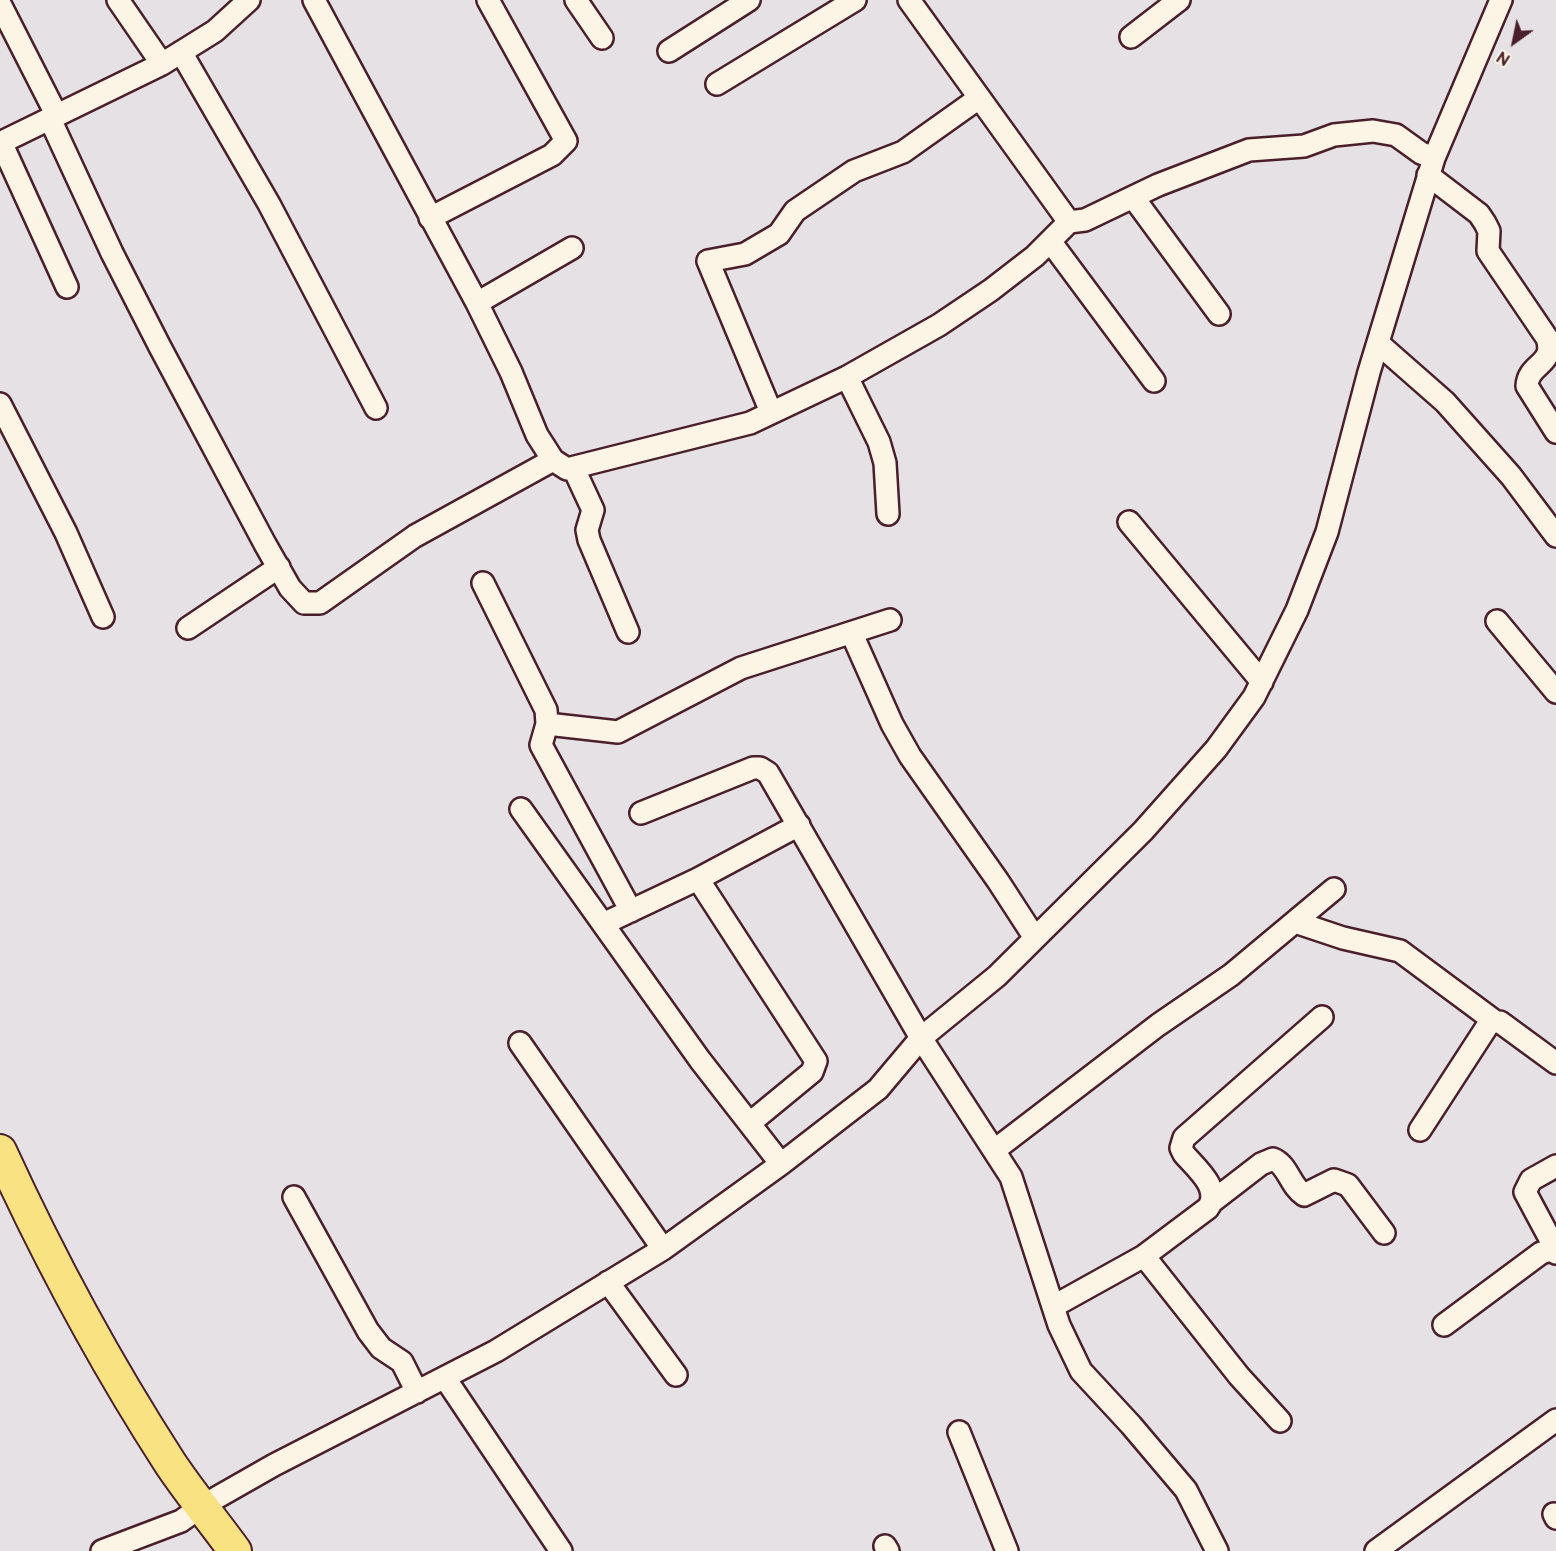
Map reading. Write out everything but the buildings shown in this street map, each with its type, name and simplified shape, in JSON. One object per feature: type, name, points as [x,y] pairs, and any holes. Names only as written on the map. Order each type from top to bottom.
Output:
[{"type":"highway","points":[[0,1150],[27,1209],[109,1360],[171,1464],[236,1551]]},
{"type":"street","points":[[118,0],[162,64]]},
{"type":"street","points":[[314,0],[368,96],[430,218],[477,303],[511,372],[537,435],[553,460],[562,467],[574,469],[750,423],[847,377],[948,320],[992,290],[1069,222],[1085,220],[1158,184],[1249,150],[1304,146],[1334,135],[1373,131],[1396,135],[1421,153],[1485,223],[1489,231],[1488,251],[1551,346],[1550,355],[1534,371],[1527,387],[1556,432]]},
{"type":"street","points":[[430,218],[552,155],[566,141],[488,0]]},
{"type":"street","points":[[576,0],[602,38]]},
{"type":"street","points":[[669,51],[749,0]]},
{"type":"street","points":[[717,84],[855,0]]},
{"type":"street","points":[[909,0],[1069,222]]},
{"type":"street","points":[[1131,38],[1179,0]]},
{"type":"street","points":[[102,1551],[181,1521],[202,1506],[274,1465],[496,1351],[663,1249],[781,1164],[878,1089],[921,1038],[997,976],[1143,831],[1216,749],[1254,697],[1297,610],[1328,532],[1369,372],[1431,166],[1496,2]]},
{"type":"street","points":[[0,4],[53,117],[112,253],[290,588],[304,603],[320,603],[415,536],[553,460]]},
{"type":"street","points":[[67,287],[1,142],[162,64],[215,31],[237,4]]},
{"type":"street","points":[[181,52],[264,195],[376,408]]},
{"type":"street","points":[[771,412],[708,261],[745,254],[779,234],[785,228],[790,215],[824,191],[854,171],[903,152],[979,98]]},
{"type":"street","points":[[1133,197],[1219,315]]},
{"type":"street","points":[[1050,241],[1154,381]]},
{"type":"street","points":[[477,303],[572,248]]},
{"type":"street","points":[[1379,344],[1444,402],[1511,476],[1556,536]]},
{"type":"street","points":[[847,377],[879,442],[885,463],[888,514]]},
{"type":"street","points":[[0,404],[66,533],[103,617]]},
{"type":"street","points":[[574,469],[593,510],[587,530],[589,540],[628,632]]},
{"type":"street","points":[[1129,522],[1262,682]]},
{"type":"street","points":[[188,628],[279,567]]},
{"type":"street","points":[[483,583],[542,700],[547,724],[541,746],[631,911]]},
{"type":"street","points":[[547,724],[618,732],[741,668],[890,620]]},
{"type":"street","points":[[1497,621],[1556,692]]},
{"type":"street","points":[[852,634],[892,724],[910,756],[1035,938]]},
{"type":"street","points":[[641,813],[744,771],[760,768],[774,780],[921,1038],[996,1149],[1011,1177],[1059,1325],[1081,1371],[1186,1490],[1217,1551]]},
{"type":"street","points":[[521,809],[700,1059],[781,1164]]},
{"type":"street","points":[[603,924],[698,879],[800,825]]},
{"type":"street","points":[[698,879],[816,1061],[812,1072],[750,1123]]},
{"type":"street","points":[[996,1149],[1158,1025],[1230,975],[1334,890]]},
{"type":"street","points":[[1295,922],[1343,938],[1400,951],[1493,1020],[1500,1022],[1556,1063]]},
{"type":"street","points":[[1213,1202],[1212,1190],[1181,1148],[1184,1138],[1322,1017]]},
{"type":"street","points":[[1420,1130],[1486,1026],[1493,1020]]},
{"type":"street","points":[[520,1043],[663,1249]]},
{"type":"street","points":[[1054,1306],[1144,1256],[1208,1208],[1261,1164],[1273,1159],[1281,1163],[1295,1188],[1304,1195],[1334,1180],[1348,1185],[1384,1233]]},
{"type":"street","points":[[1444,1325],[1528,1262],[1554,1250],[1525,1192],[1531,1180],[1556,1166]]},
{"type":"street","points":[[294,1197],[368,1330],[381,1348],[402,1362],[417,1392]]},
{"type":"street","points":[[1144,1256],[1202,1331],[1280,1421]]},
{"type":"street","points":[[609,1282],[676,1375]]},
{"type":"street","points":[[445,1378],[561,1551]]},
{"type":"street","points":[[1376,1551],[1556,1420]]},
{"type":"street","points":[[959,1432],[1001,1549]]}]
